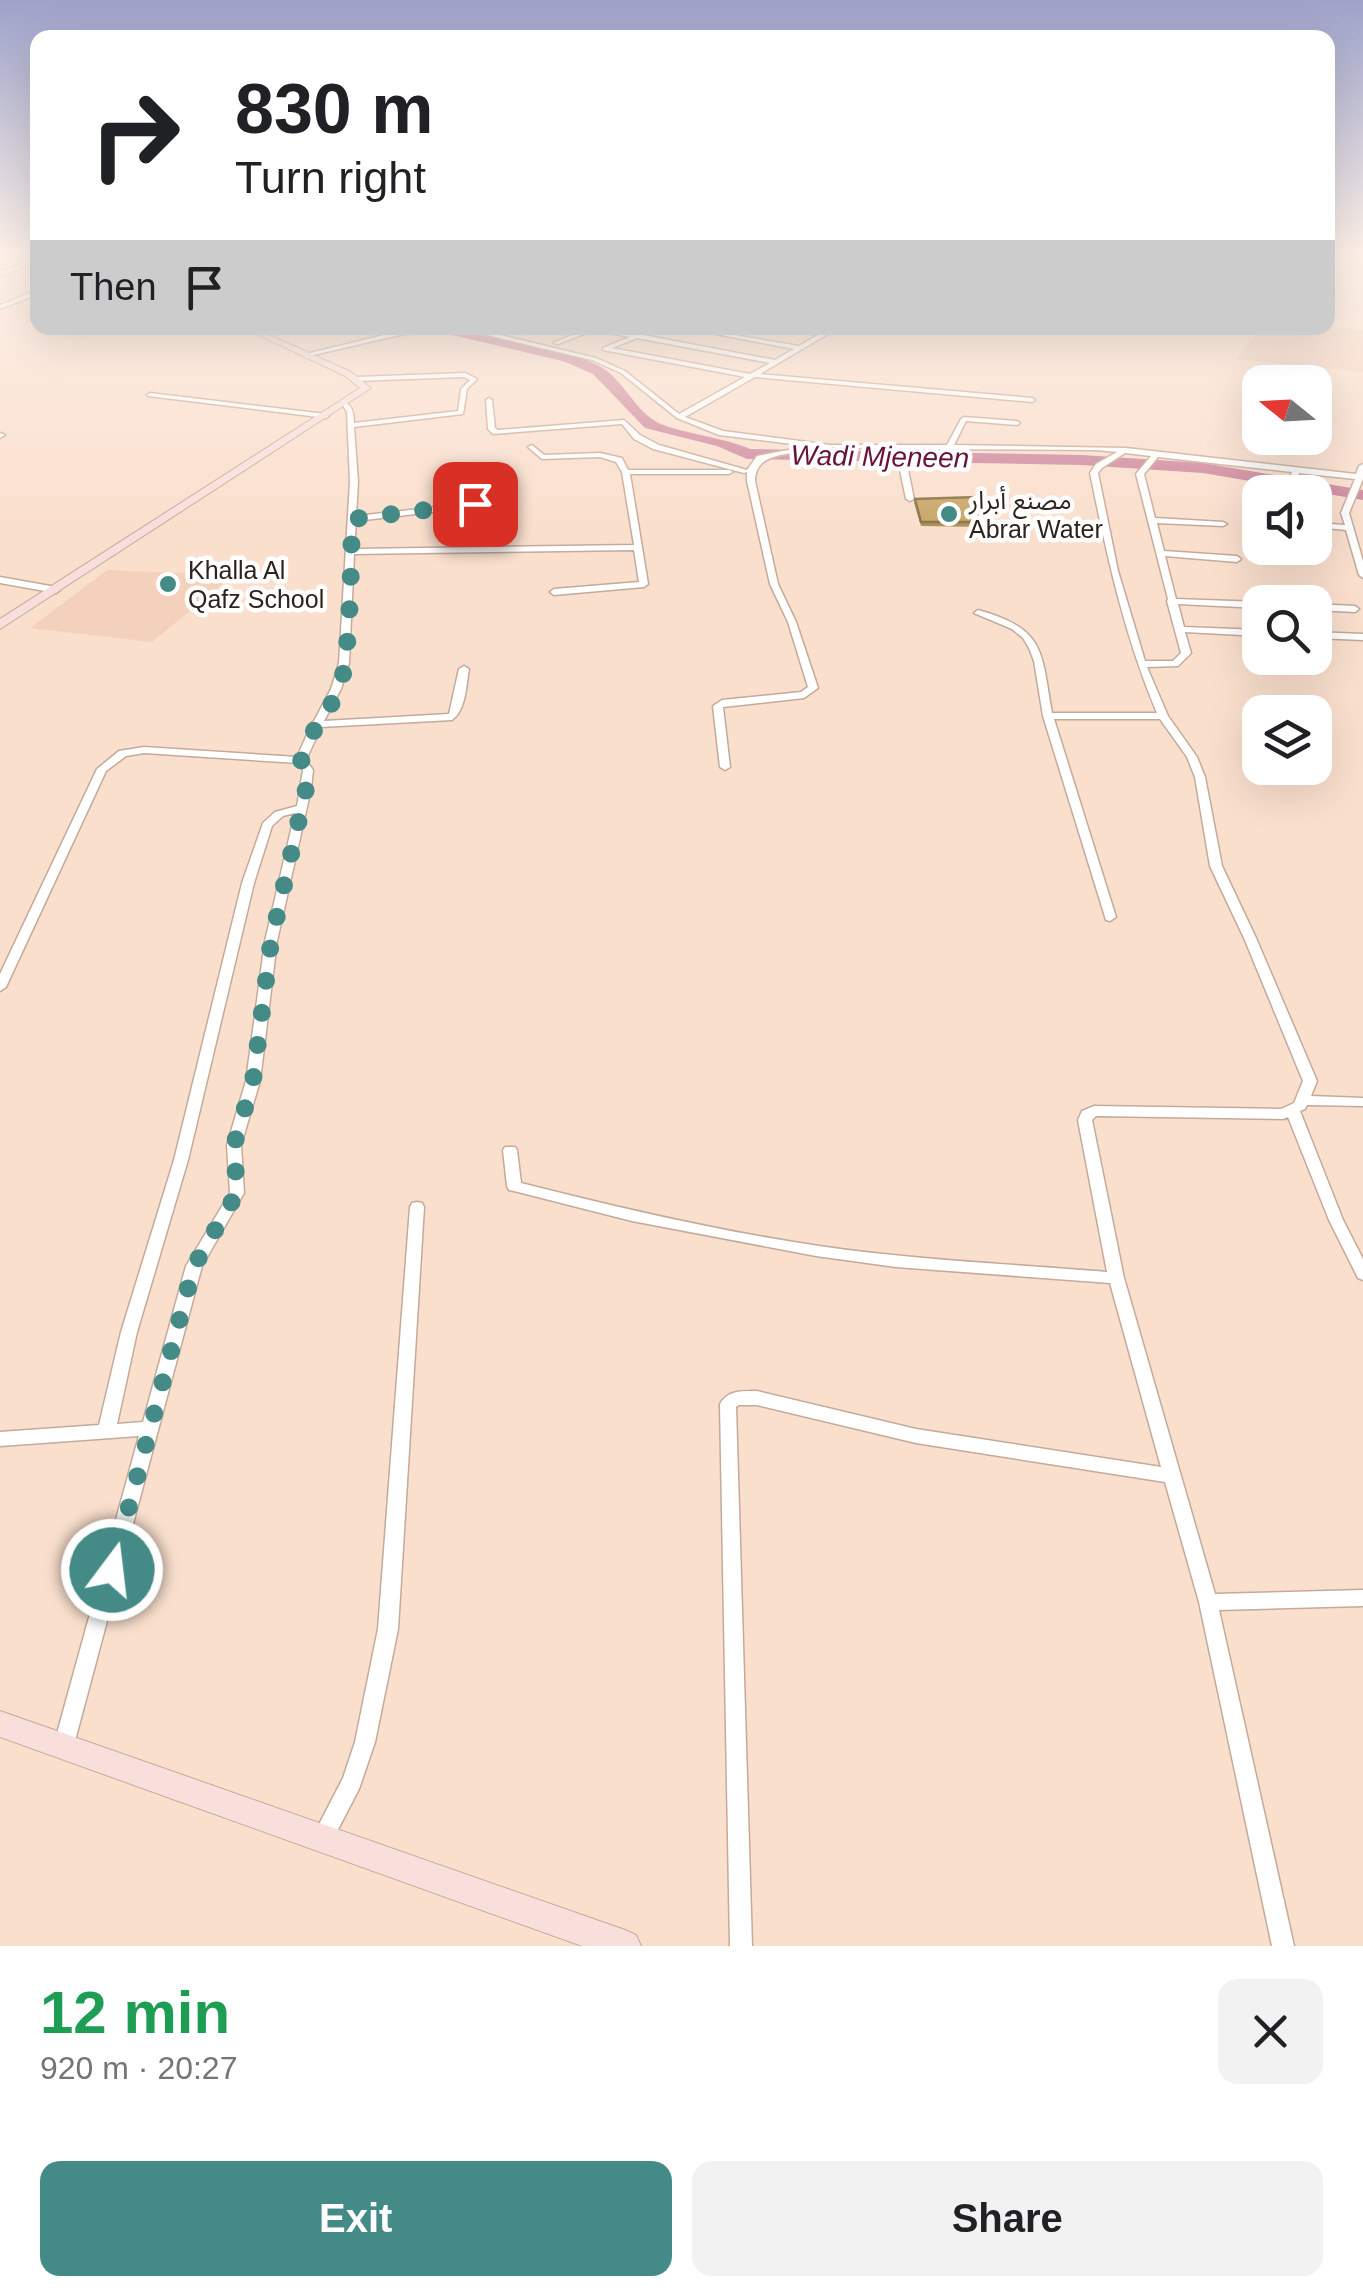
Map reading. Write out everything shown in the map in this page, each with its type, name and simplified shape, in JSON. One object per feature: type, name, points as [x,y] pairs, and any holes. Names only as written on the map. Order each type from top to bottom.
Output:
[{"type":"street","points":[[0,625],[366,388],[357,379],[290,346]]},
{"type":"street","points":[[309,354],[346,346]]},
{"type":"street","points":[[545,346],[620,370],[679,417],[746,441],[759,456]]},
{"type":"street","points":[[593,354],[613,346]]},
{"type":"street","points":[[693,346],[776,362]]},
{"type":"street","points":[[788,346],[800,348]]},
{"type":"street","points":[[679,417],[804,346]]},
{"type":"street","points":[[606,349],[753,375],[1032,400]]},
{"type":"street","points":[[351,425],[461,413],[464,389],[474,380],[465,375],[357,379]]},
{"type":"street","points":[[150,394],[326,416]]},
{"type":"street","points":[[489,400],[492,429],[496,432],[624,422],[637,437],[656,448],[748,470]]},
{"type":"street","points":[[301,760],[315,724],[339,689],[352,519],[351,425],[346,404]]},
{"type":"street","points":[[950,447],[964,419],[1016,423]]},
{"type":"street","points":[[722,433],[816,446],[1126,450],[1151,460],[1361,477]]},
{"type":"street","points":[[748,470],[759,456],[816,446]]},
{"type":"street","points":[[532,447],[542,457],[608,456],[619,460],[626,472],[644,584],[554,592]]},
{"type":"street","points":[[894,448],[902,460],[910,499]]},
{"type":"street","points":[[1126,450],[1094,472],[1114,571],[1141,664],[1163,716],[1192,757],[1200,777],[1216,866],[1310,1080],[1299,1105],[1336,1220],[1363,1274]]},
{"type":"street","points":[[1141,664],[1183,660],[1186,652],[1140,474],[1151,460]]},
{"type":"street","points":[[1363,466],[1345,513],[1363,575]]},
{"type":"street","points":[[1295,475],[1297,469]]},
{"type":"street","points":[[626,472],[748,470]]},
{"type":"street","points":[[725,768],[718,706],[804,695],[813,688],[792,622],[774,584],[748,470]]},
{"type":"street","points":[[352,519],[484,504]]},
{"type":"street","points":[[1151,520],[1223,524]]},
{"type":"street","points":[[1332,526],[1348,528]]},
{"type":"street","points":[[350,552],[637,547]]},
{"type":"street","points":[[1160,553],[1238,559]]},
{"type":"street","points":[[0,580],[56,590]]},
{"type":"street","points":[[1171,601],[1242,604]]},
{"type":"street","points":[[1332,608],[1355,609]]},
{"type":"street","points":[[978,613],[1014,622],[1028,636],[1048,716],[1110,917]]},
{"type":"street","points":[[1179,629],[1242,631]]},
{"type":"street","points":[[1332,636],[1363,637]]},
{"type":"street","points":[[315,724],[452,717],[464,668]]},
{"type":"street","points":[[1048,716],[1163,716]]},
{"type":"street","points":[[0,988],[102,769],[113,758],[144,750],[301,760]]},
{"type":"street","points":[[63,1748],[194,1266],[237,1193],[234,1145],[253,1081],[271,942],[308,770],[301,760]]},
{"type":"street","points":[[107,1428],[130,1332],[181,1160],[248,883],[267,825],[279,814],[300,808]]},
{"type":"street","points":[[1283,1946],[1208,1602],[1116,1278],[1085,1125],[1087,1114],[1363,1102]]},
{"type":"street","points":[[510,1150],[514,1186],[632,1216],[896,1262],[1116,1278]]},
{"type":"street","points":[[323,1838],[352,1782],[365,1742],[388,1629],[417,1207]]},
{"type":"street","points":[[740,1946],[728,1404],[736,1398],[757,1398],[916,1436],[1171,1476]]},
{"type":"street","points":[[0,1439],[107,1428],[150,1428]]},
{"type":"street","points":[[1208,1602],[1363,1598]]},
{"type":"street","points":[[0,1724],[625,1946]]},
{"type":"shaded area","points":[[1247,346],[1363,346],[1363,372],[1332,369],[1332,365],[1236,359]]},
{"type":"shaded area","points":[[107,570],[203,574],[225,582],[152,642],[30,628]]},
{"type":"building","name":"مصنع أبرار Abrar Water","points":[[978,497],[986,522],[921,522],[915,499]]},
{"type":"waterway","name":"Wadi Mjeneen","points":[[511,346],[567,358],[598,371],[650,425],[723,443],[747,454],[1082,460],[1203,468],[1363,495]]},
{"type":"place","name":"مصنع أبرار Abrar Water","points":[[949,514]]},
{"type":"place","name":"Khalla Al Qafz School","points":[[168,584]]},
{"type":"route","points":[[112,1570],[194,1266],[237,1193],[234,1145],[253,1081],[271,942],[306,789],[308,770],[301,760],[310,732],[339,689],[344,663],[352,519],[475,504]]}]
